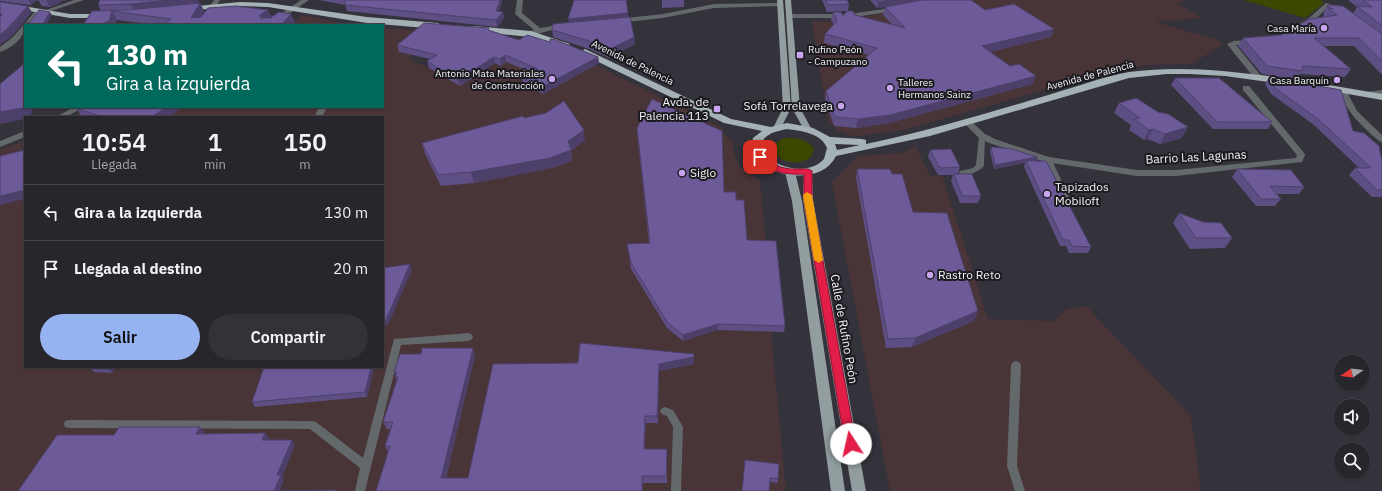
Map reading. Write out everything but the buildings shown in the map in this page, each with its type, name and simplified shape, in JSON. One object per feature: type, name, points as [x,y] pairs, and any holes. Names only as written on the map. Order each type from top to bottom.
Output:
[{"type":"highway","points":[[175,10],[215,3],[251,4],[294,8],[365,23],[450,27]]},
{"type":"highway","points":[[0,4],[39,8],[80,16],[116,16]]},
{"type":"highway","name":"Avenida de Palencia","points":[[466,28],[535,32],[576,48],[728,121],[756,142]]},
{"type":"highway","name":"Avenida de Palencia","points":[[832,154],[926,134],[968,123],[1110,79],[1134,74],[1189,71],[1258,77],[1295,83]]},
{"type":"highway","points":[[1310,85],[1382,96]]},
{"type":"highway","name":"Avenida de Palencia","points":[[728,121],[773,129]]},
{"type":"highway","points":[[797,126],[807,128],[822,135],[831,147],[832,154],[825,165],[808,171],[790,172],[767,164],[756,150],[756,142],[761,136],[773,129],[797,126]]},
{"type":"highway","name":"Avenida de Palencia","points":[[827,140],[879,143]]},
{"type":"main road","points":[[788,0],[796,108],[807,128]]},
{"type":"main road","points":[[773,129],[787,108],[780,2]]},
{"type":"main road","name":"Calle de Rufino Peón","points":[[808,171],[808,200],[859,491]]},
{"type":"main road","points":[[790,172],[797,201],[838,491]]},
{"type":"street","points":[[27,24],[39,8],[81,0]]},
{"type":"street","points":[[270,24],[306,0]]},
{"type":"street","points":[[520,0],[518,14],[535,32],[576,25]]},
{"type":"street","points":[[607,22],[664,16],[714,6],[780,2]]},
{"type":"street","points":[[201,24],[215,3]]},
{"type":"street","points":[[1292,30],[1310,20],[1326,5],[1333,5]]},
{"type":"street","points":[[789,16],[849,16],[904,8]]},
{"type":"street","points":[[0,50],[16,39],[24,29]]},
{"type":"street","points":[[1258,77],[1231,44],[1237,42],[1259,42]]},
{"type":"street","name":"Barrio Las Lagunas","points":[[968,123],[982,136],[992,141],[1048,160],[1124,171],[1154,173],[1176,172],[1299,160],[1301,155],[1246,88]]},
{"type":"street","points":[[1342,90],[1349,108],[1354,115],[1382,139]]},
{"type":"street","points":[[1369,94],[1382,92]]},
{"type":"street","points":[[62,116],[78,108]]},
{"type":"street","points":[[0,144],[24,134]]},
{"type":"lane","points":[[964,173],[975,170],[980,166],[982,136]]},
{"type":"lane","points":[[1048,160],[1069,206]]},
{"type":"lane","points":[[360,491],[397,342],[469,337]]},
{"type":"lane","points":[[1016,365],[1012,466],[1020,491]]},
{"type":"lane","points":[[665,411],[670,413],[678,427],[676,491]]},
{"type":"lane","points":[[69,424],[312,425],[366,466]]},
{"type":"shaded area","points":[[959,0],[1185,0],[1177,4],[1202,18],[1166,21],[1156,19],[1162,24],[1219,40],[1223,44],[1192,64],[1144,65],[1114,70],[904,130],[857,136],[848,135],[837,130],[830,122],[827,115],[812,21],[833,22]]},
{"type":"shaded area","points":[[302,15],[351,24],[294,24]]},
{"type":"shaded area","points":[[384,28],[424,31],[409,59],[435,71],[464,53],[510,37],[569,52],[723,128],[723,133],[734,142],[733,151],[739,166],[760,181],[766,246],[784,332],[771,332],[786,491],[0,491],[0,150],[24,140],[24,368],[384,368],[384,116],[73,116],[87,108],[384,108]]},
{"type":"shaded area","name":"Rastro Reto","points":[[916,146],[930,176],[942,175],[988,319],[1054,321],[1067,309],[1086,306],[1191,416],[1201,491],[890,491],[832,182],[858,156],[901,153]]},
{"type":"green space","points":[[1244,0],[1321,0],[1324,3],[1305,18]]},
{"type":"green space","points":[[782,139],[799,139],[809,143],[814,149],[811,157],[801,162],[790,162],[780,158],[773,149],[774,145]]},
{"type":"slow traffic","points":[[807,195],[819,260]]},
{"type":"place","name":"Casa María","points":[[1324,28]]},
{"type":"place","name":"Rufino Peón - Campuzano","points":[[800,55]]},
{"type":"place","name":"Antonio Mata Materiales de Construcción","points":[[552,79]]},
{"type":"place","name":"Casa Barquín","points":[[1337,80]]},
{"type":"place","name":"Talleres Hermanos Sainz","points":[[890,88]]},
{"type":"place","name":"Sofá Torrelavega","points":[[841,106]]},
{"type":"place","name":"Avda. de Palencia 113","points":[[717,109]]},
{"type":"place","name":"Siglo","points":[[682,173]]},
{"type":"place","name":"Tapizados Mobiloft","points":[[1047,194]]},
{"type":"place","name":"Rastro Reto","points":[[930,275]]},
{"type":"route","points":[[760,157],[767,164],[777,169],[790,172],[808,171],[806,186],[808,200],[851,444]]}]
